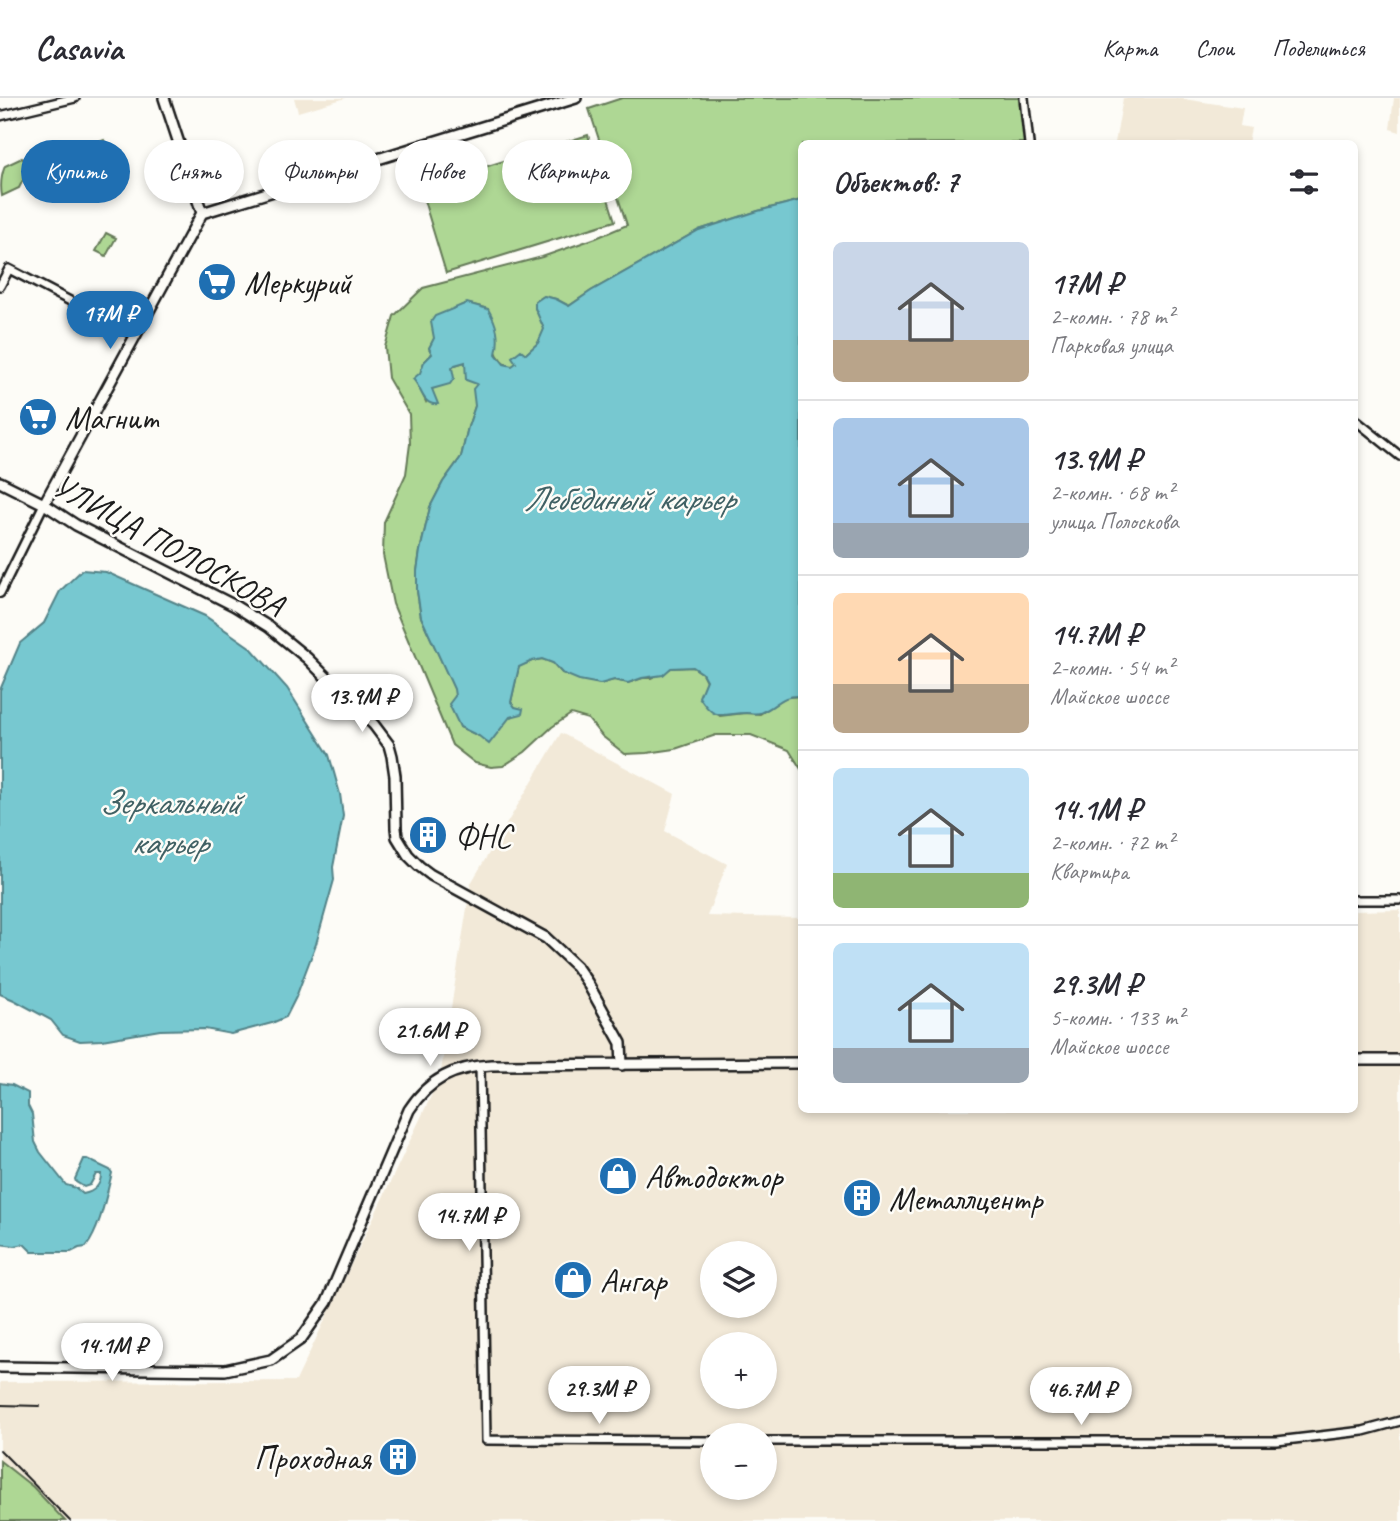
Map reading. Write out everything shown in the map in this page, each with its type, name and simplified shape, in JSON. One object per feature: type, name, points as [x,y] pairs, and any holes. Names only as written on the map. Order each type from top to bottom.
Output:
[{"type":"street","points":[[0,116],[75,98]]},
{"type":"street","points":[[164,98],[202,214]]},
{"type":"street","points":[[0,593],[44,504],[202,214],[576,98]]},
{"type":"street","points":[[1024,98],[1029,140]]},
{"type":"street","points":[[0,286],[9,269],[135,335]]},
{"type":"street","points":[[1358,422],[1400,456]]},
{"type":"street","name":"УЛИЦА ПОЛОСКОВА","points":[[0,482],[44,504],[76,525],[235,606],[268,627],[307,658],[374,725],[389,745],[395,776],[397,837],[408,855],[431,875],[546,938],[576,966],[621,1043],[622,1065]]},
{"type":"street","points":[[1358,900],[1400,900]]},
{"type":"street","points":[[1358,1060],[1400,1060]]},
{"type":"street","points":[[0,1367],[225,1370],[271,1360],[301,1339],[327,1302],[397,1136],[417,1098],[452,1071],[481,1066],[798,1063]]},
{"type":"street","points":[[481,1066],[486,1440],[700,1441]]},
{"type":"street","points":[[777,1441],[1277,1441],[1363,1431],[1400,1421]]},
{"type":"shaded area","points":[[294,98],[346,98],[298,112]]},
{"type":"shaded area","points":[[1123,98],[1177,98],[1243,108],[1240,126],[1251,128],[1249,140],[1116,140]]},
{"type":"shaded area","points":[[1394,98],[1400,98],[1400,132],[1390,129]]},
{"type":"shaded area","points":[[561,733],[675,794],[665,831],[727,864],[707,916],[798,918],[798,1113],[1358,1113],[1358,911],[1400,910],[1400,1521],[8,1521],[0,1513],[0,1382],[296,1381],[440,1077],[471,883]]},
{"type":"green space","points":[[622,98],[1021,98],[1026,140],[798,140],[798,201],[699,230],[569,306],[544,296],[535,302],[535,308],[545,329],[538,343],[512,367],[499,358],[496,351],[488,309],[468,304],[459,306],[449,316],[429,348],[432,354],[424,362],[418,385],[426,402],[432,389],[452,374],[455,365],[465,362],[477,384],[475,406],[461,457],[443,482],[430,507],[417,571],[421,617],[455,690],[460,727],[479,736],[515,707],[511,702],[519,666],[532,661],[542,659],[553,663],[562,673],[600,684],[614,680],[628,683],[651,678],[671,668],[693,667],[702,673],[706,681],[700,698],[720,716],[760,714],[786,697],[798,696],[798,764],[789,750],[751,735],[716,735],[675,749],[625,754],[602,736],[588,719],[571,714],[525,752],[503,766],[491,767],[475,763],[452,745],[393,604],[383,555],[384,522],[406,474],[410,444],[409,414],[388,378],[385,347],[394,316],[423,288],[542,257],[627,225],[620,203],[632,203],[632,140],[599,140],[589,109]]},
{"type":"green space","points":[[588,135],[590,140],[572,140]]},
{"type":"green space","points":[[21,158],[21,184],[19,188],[2,196],[1,181],[5,166]]},
{"type":"green space","points":[[502,162],[502,203],[609,203],[615,221],[446,273],[425,203],[488,203],[488,166]]},
{"type":"green space","points":[[106,233],[116,238],[106,256],[96,251]]},
{"type":"green space","points":[[0,1461],[33,1487],[65,1521],[0,1521]]},
{"type":"water","name":"Лебединый карьер","points":[[798,201],[798,696],[784,699],[758,713],[720,715],[710,710],[699,697],[706,680],[702,673],[693,667],[671,668],[663,675],[628,683],[614,680],[600,684],[562,673],[553,663],[542,659],[519,667],[511,702],[515,707],[523,709],[522,714],[510,717],[489,744],[460,727],[449,704],[455,696],[454,689],[421,617],[417,591],[420,551],[430,507],[443,482],[461,457],[475,406],[473,389],[477,384],[466,380],[465,362],[452,368],[454,378],[450,384],[432,389],[438,404],[425,399],[413,379],[432,354],[429,348],[434,338],[431,322],[435,316],[467,303],[488,309],[497,331],[496,354],[504,364],[512,366],[516,363],[512,357],[521,350],[526,354],[538,343],[544,329],[535,302],[544,296],[569,306],[699,230]]},
{"type":"water","name":"Зеркальный карьер","points":[[82,570],[106,572],[205,616],[251,648],[287,688],[329,755],[343,816],[333,867],[334,880],[316,944],[286,1017],[231,1034],[205,1029],[160,1030],[80,1041],[63,1035],[51,1020],[0,994],[0,690],[20,643],[44,623],[60,591]]},
{"type":"water","points":[[0,1083],[12,1085],[28,1093],[35,1142],[66,1185],[83,1194],[94,1190],[98,1185],[101,1174],[96,1174],[90,1185],[84,1187],[76,1182],[84,1159],[112,1173],[99,1222],[86,1247],[71,1252],[32,1252],[24,1244],[0,1244]]},
{"type":"railway","points":[[0,1405],[40,1406]]},
{"type":"railway","points":[[0,1450],[70,1521]]},
{"type":"place","name":"Меркурий","points":[[217,282]]},
{"type":"place","name":"Магнит","points":[[38,417]]},
{"type":"place","name":"ФНС","points":[[428,835]]},
{"type":"place","name":"Автодоктор","points":[[618,1176]]},
{"type":"place","name":"Металлцентр","points":[[862,1198]]},
{"type":"place","name":"Ангар","points":[[573,1280]]},
{"type":"place","name":"Проходная","points":[[398,1457]]}]
